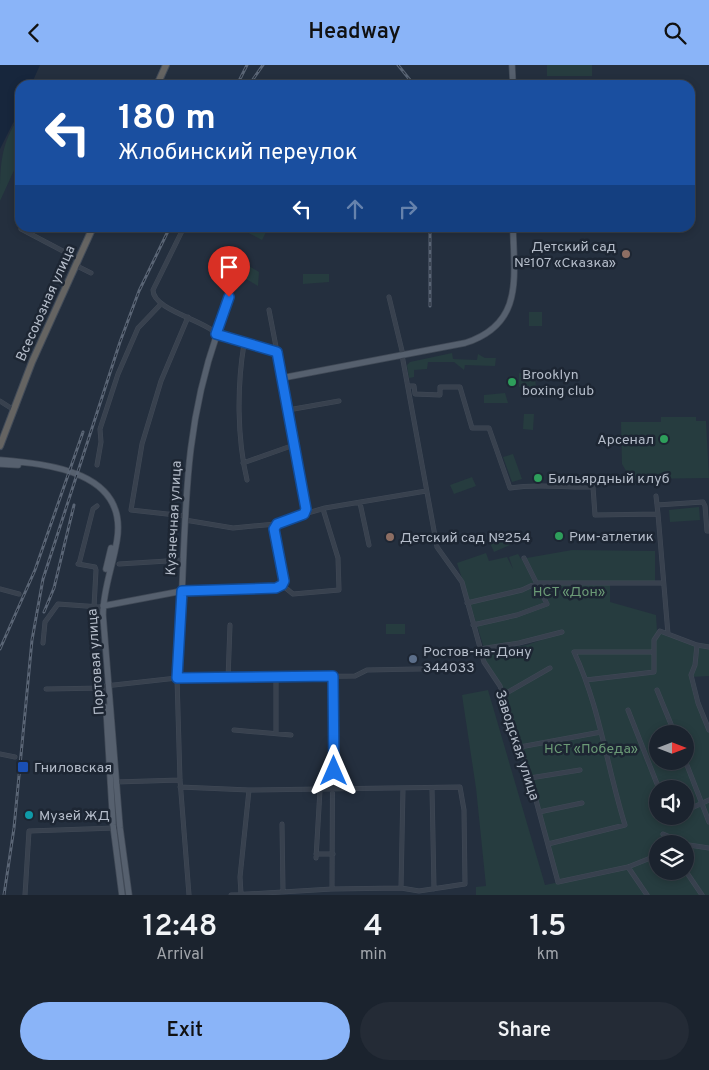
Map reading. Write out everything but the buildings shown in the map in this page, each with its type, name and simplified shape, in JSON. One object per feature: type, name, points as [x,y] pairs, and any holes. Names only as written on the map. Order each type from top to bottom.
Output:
[{"type":"highway","points":[[159,80],[166,65]]},
{"type":"highway","name":"Всесоюзная улица","points":[[0,446],[32,363],[91,232]]},
{"type":"main road","points":[[512,65],[513,80]]},
{"type":"main road","points":[[282,378],[465,343],[483,336],[496,326],[506,314],[512,301],[514,286],[514,232]]},
{"type":"main road","points":[[99,607],[182,591],[276,588],[282,585],[284,581],[273,534],[277,524],[304,514],[306,509],[277,352],[244,344],[216,334]]},
{"type":"main road","name":"Кузнечная улица","points":[[182,591],[190,447],[197,401],[216,334]]},
{"type":"main road","points":[[0,453],[9,462]]},
{"type":"main road","name":"Портовая улица","points":[[0,460],[40,464],[80,475],[100,487],[112,501],[119,521],[117,541],[99,607],[120,828],[129,895]]},
{"type":"main road","name":"Портовая улица","points":[[0,466],[9,462]]},
{"type":"main road","name":"Портовая улица","points":[[106,687],[113,829],[122,895]]},
{"type":"street","points":[[26,232],[77,262],[91,273]]},
{"type":"street","points":[[182,232],[153,290],[154,296],[161,304],[207,326],[216,334]]},
{"type":"street","name":"Кузнечная улица","points":[[216,334],[229,297]]},
{"type":"street","name":"Заводская улица","points":[[390,297],[403,355],[436,547],[462,582],[484,662],[495,676],[503,695],[530,778],[558,882],[628,867]]},
{"type":"street","points":[[97,465],[101,442],[100,429],[118,374],[138,328],[161,304]]},
{"type":"street","points":[[269,310],[277,352]]},
{"type":"street","points":[[188,317],[161,381],[142,444],[131,510],[185,518],[233,529],[248,529],[277,524]]},
{"type":"street","points":[[244,344],[240,413],[243,463],[247,480]]},
{"type":"street","points":[[408,386],[414,386],[415,395],[440,395],[440,387],[460,387],[472,428],[489,428],[510,487],[550,484],[559,488],[593,487],[595,515],[658,514]]},
{"type":"street","points":[[0,401],[14,410]]},
{"type":"street","points":[[288,410],[339,401]]},
{"type":"street","points":[[243,463],[294,445]]},
{"type":"street","points":[[304,514],[426,491]]},
{"type":"street","points":[[656,496],[662,583],[668,634]]},
{"type":"street","points":[[657,505],[703,502],[706,506],[707,531],[709,531]]},
{"type":"street","points":[[360,503],[369,545]]},
{"type":"street","points":[[43,643],[45,622],[58,604],[99,607],[95,567],[78,564],[93,509],[96,506]]},
{"type":"street","points":[[282,585],[293,594],[339,590],[338,558],[323,509]]},
{"type":"street","points":[[473,625],[517,615],[546,605],[524,558]]},
{"type":"street","points":[[119,564],[183,560]]},
{"type":"street","points":[[467,603],[522,589],[537,583],[662,583]]},
{"type":"street","points":[[0,589],[19,594]]},
{"type":"street","name":"Кузнечная улица","points":[[182,591],[177,678],[180,787],[189,895]]},
{"type":"street","points":[[228,679],[230,625]]},
{"type":"street","points":[[586,680],[654,672],[656,634],[660,631],[697,645],[709,647]]},
{"type":"street","points":[[480,649],[526,641],[562,632]]},
{"type":"street","points":[[697,645],[695,665],[691,675],[698,703],[709,730]]},
{"type":"street","points":[[548,844],[624,825],[615,797],[601,731],[586,680],[574,652],[654,652]]},
{"type":"street","points":[[46,689],[106,687],[177,678],[228,679],[355,676],[367,670],[469,667]]},
{"type":"street","points":[[503,695],[550,668]]},
{"type":"street","points":[[332,889],[334,789],[333,676]]},
{"type":"street","points":[[276,678],[276,733]]},
{"type":"street","points":[[657,690],[671,725]]},
{"type":"street","points":[[628,710],[655,780]]},
{"type":"street","points":[[234,730],[290,735]]},
{"type":"street","points":[[520,747],[601,731]]},
{"type":"street","points":[[0,754],[15,757]]},
{"type":"street","points":[[530,778],[580,770]]},
{"type":"street","points":[[690,770],[709,822]]},
{"type":"street","points":[[116,782],[180,781]]},
{"type":"street","points":[[180,787],[250,790],[460,787],[464,825],[465,884],[419,891],[401,888],[332,889],[232,895]]},
{"type":"street","points":[[401,888],[403,788]]},
{"type":"street","points":[[432,788],[434,889]]},
{"type":"street","points":[[241,895],[240,877],[250,790]]},
{"type":"street","points":[[320,790],[316,856],[333,854]]},
{"type":"street","points":[[694,807],[709,801]]},
{"type":"street","points":[[539,812],[582,803]]},
{"type":"street","points":[[282,824],[283,891]]},
{"type":"street","points":[[25,895],[29,831],[120,828]]},
{"type":"street","points":[[694,846],[709,847]]},
{"type":"street","points":[[648,895],[628,867],[649,859]]},
{"type":"street","points":[[692,880],[702,895]]},
{"type":"green space","points":[[547,65],[592,65],[592,76],[547,76]]},
{"type":"green space","points":[[15,123],[15,168],[0,201],[2,156]]},
{"type":"green space","points":[[247,232],[266,232],[262,240]]},
{"type":"green space","points":[[247,265],[259,272],[258,286],[241,276]]},
{"type":"green space","points":[[303,274],[329,274],[329,282],[303,284]]},
{"type":"green space","points":[[529,312],[542,312],[542,326],[529,326]]},
{"type":"green space","points":[[452,353],[453,359],[477,360],[478,354],[485,358],[496,358],[495,366],[465,365],[464,370],[454,362],[428,362],[427,369],[414,370],[414,377],[409,378],[407,365],[410,362]]},
{"type":"green space","points":[[519,373],[530,375],[535,373],[536,391],[519,387]]},
{"type":"green space","points":[[505,393],[508,403],[484,403],[484,395]]},
{"type":"green space","points":[[524,414],[534,414],[533,430],[523,429]]},
{"type":"green space","name":"Арсенал","points":[[661,417],[696,417],[696,421],[706,421],[709,478],[636,479],[628,474],[622,464],[621,422],[661,422]]},
{"type":"green space","points":[[513,454],[522,479],[512,482],[503,457]]},
{"type":"green space","points":[[472,477],[476,486],[454,494],[450,485]]},
{"type":"green space","points":[[699,507],[700,520],[670,522],[669,510]]},
{"type":"green space","points":[[506,536],[510,545],[494,552],[490,543]]},
{"type":"green space","name":"НСТ «Победа»","points":[[572,550],[655,551],[655,582],[610,582],[610,602],[656,615],[657,631],[697,643],[709,644],[709,676],[690,677],[695,698],[709,731],[709,846],[694,845],[694,835],[649,835],[649,858],[628,867],[560,881],[503,689],[482,652],[527,645],[561,633],[484,648],[457,563],[486,553],[489,561],[507,557],[513,569],[509,557],[518,554],[521,559]]},
{"type":"green space","points":[[386,624],[405,624],[405,634],[386,634]]},
{"type":"green space","points":[[488,690],[545,885],[628,868],[649,859],[649,880],[694,880],[694,848],[709,849],[709,895],[476,895],[476,887],[486,886],[476,788],[462,695]]},
{"type":"water","points":[[0,65],[40,65],[33,80],[15,80],[15,121],[0,149]]},
{"type":"railway","points":[[240,80],[247,65]]},
{"type":"railway","points":[[252,80],[263,65]]},
{"type":"railway","points":[[398,65],[410,80]]},
{"type":"railway","points":[[4,895],[14,828],[32,640],[43,579],[120,342],[139,291],[168,232]]},
{"type":"railway","points":[[430,232],[430,306]]},
{"type":"railway","points":[[0,649],[35,570],[83,432]]},
{"type":"railway","points":[[44,612],[54,588],[74,505]]},
{"type":"place","name":"Детский сад №107 «Сказка»","points":[[626,254]]},
{"type":"place","name":"Brooklyn boxing club","points":[[512,382]]},
{"type":"place","name":"Арсенал","points":[[664,439]]},
{"type":"place","name":"Бильярдный клуб","points":[[538,478]]},
{"type":"place","name":"Рим-атлетик","points":[[559,536]]},
{"type":"place","name":"Детский сад №254","points":[[390,537]]},
{"type":"place","name":"Ростов-на-Дону 344033","points":[[413,659]]},
{"type":"place","name":"Гниловская","points":[[23,767]]},
{"type":"place","name":"Музей ЖД","points":[[29,815]]},
{"type":"route","points":[[229,297],[216,334],[244,344],[277,352],[306,511],[304,514],[277,524],[274,529],[273,534],[284,581],[278,588],[182,591],[177,678],[245,679],[333,676],[334,771]]},
{"type":"park label","name":"НСТ «Дон»","points":[[569,591]]}]
